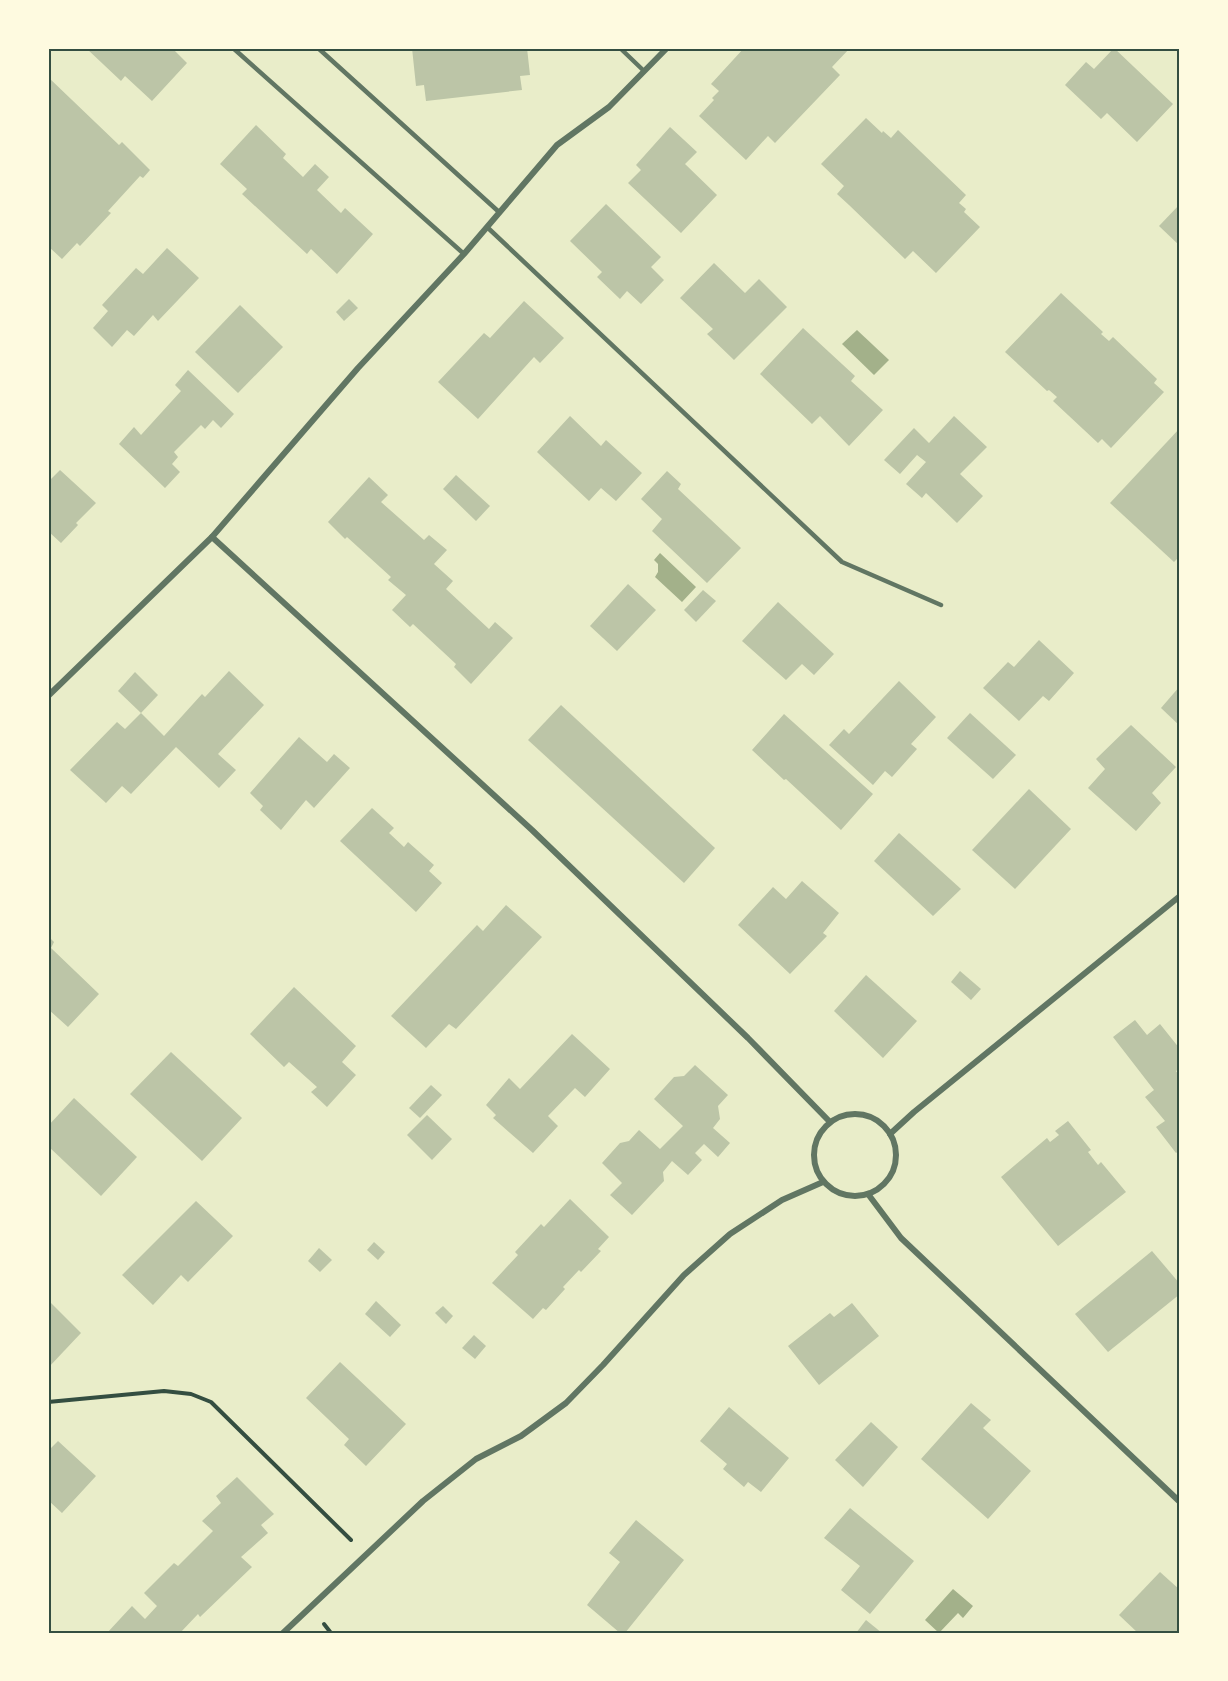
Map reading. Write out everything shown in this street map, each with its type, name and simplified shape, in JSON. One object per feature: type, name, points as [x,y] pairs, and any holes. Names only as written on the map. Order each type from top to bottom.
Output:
[{"type":"street","points":[[48,696],[212,537],[358,368],[464,254],[557,145],[609,107],[667,48]]},
{"type":"street","points":[[212,537],[532,830],[748,1038],[830,1122]]},
{"type":"street","points":[[890,1134],[1180,896]]},
{"type":"street","points":[[853,1114],[866,1116],[880,1123],[890,1134],[896,1151],[893,1170],[884,1184],[868,1194],[855,1197],[840,1194],[823,1182],[814,1163],[815,1146],[819,1134],[830,1122],[853,1114]]},
{"type":"street","points":[[283,1633],[423,1501],[476,1460],[520,1436],[566,1403],[684,1275],[730,1234],[782,1200],[823,1182]]},
{"type":"street","points":[[868,1194],[901,1238],[1180,1502]]},
{"type":"lane","points":[[233,48],[464,254]]},
{"type":"lane","points":[[318,48],[499,213]]},
{"type":"lane","points":[[620,48],[644,71]]},
{"type":"lane","points":[[487,226],[842,562],[941,605]]},
{"type":"path","points":[[48,1402],[164,1391],[190,1394],[211,1401],[365,1554]]},
{"type":"shaded area","points":[[857,330],[889,360],[874,375],[842,344]]},
{"type":"shaded area","points":[[660,553],[696,587],[682,602],[655,577],[658,564],[654,560]]},
{"type":"shaded area","points":[[953,1589],[973,1606],[963,1618],[958,1613],[939,1633],[925,1620]]},
{"type":"building","points":[[86,48],[172,48],[187,63],[152,101],[125,76],[121,81]]},
{"type":"building","points":[[412,48],[527,48],[530,75],[520,76],[522,90],[426,101],[424,85],[416,86]]},
{"type":"building","points":[[744,48],[850,48],[832,67],[840,75],[775,143],[768,136],[746,160],[699,116],[719,91],[711,84]]},
{"type":"building","points":[[1114,48],[1173,104],[1137,142],[1107,113],[1101,119],[1065,85],[1086,62],[1094,69]]},
{"type":"building","points":[[48,77],[119,145],[122,142],[150,170],[143,178],[140,176],[108,211],[111,213],[80,246],[77,243],[62,259],[48,246]]},
{"type":"building","points":[[866,118],[891,138],[898,130],[966,195],[959,203],[966,209],[964,212],[980,227],[936,273],[913,251],[905,259],[837,194],[844,186],[821,164]]},
{"type":"building","points":[[256,125],[286,154],[283,158],[303,177],[315,164],[329,177],[317,190],[341,213],[345,208],[373,234],[337,274],[311,249],[307,254],[242,194],[247,189],[220,164]]},
{"type":"building","points":[[670,127],[697,152],[685,164],[717,195],[681,233],[628,183],[641,170],[636,165]]},
{"type":"building","points":[[606,204],[661,257],[651,267],[664,280],[641,304],[627,291],[620,299],[597,277],[602,272],[570,241]]},
{"type":"building","points":[[1180,204],[1180,246],[1159,226]]},
{"type":"building","points":[[167,248],[199,278],[158,321],[153,315],[134,336],[127,330],[112,347],[93,328],[108,311],[102,305],[136,268],[143,274]]},
{"type":"building","points":[[714,263],[745,293],[759,279],[787,307],[734,360],[707,334],[713,329],[680,298]]},
{"type":"building","points":[[1061,293],[1103,332],[1101,334],[1109,341],[1113,337],[1157,379],[1154,383],[1164,392],[1111,448],[1102,439],[1098,443],[1053,401],[1057,397],[1049,390],[1047,391],[1005,352]]},
{"type":"building","points":[[349,299],[358,308],[344,321],[336,312]]},
{"type":"building","points":[[524,301],[564,338],[540,363],[534,357],[478,419],[438,382],[484,333],[490,338]]},
{"type":"building","points":[[240,305],[283,347],[238,393],[195,352]]},
{"type":"building","points":[[803,328],[855,376],[851,381],[883,410],[849,446],[820,416],[812,424],[760,374]]},
{"type":"building","points":[[188,370],[234,414],[221,428],[213,420],[205,429],[201,425],[174,452],[178,457],[172,464],[180,472],[165,488],[119,444],[134,427],[141,435],[181,391],[175,385]]},
{"type":"building","points":[[570,416],[601,446],[606,440],[642,473],[616,501],[601,488],[589,501],[537,452]]},
{"type":"building","points":[[954,416],[987,447],[960,474],[983,496],[957,523],[926,493],[922,498],[906,484],[926,462],[917,455],[900,474],[884,460],[914,428],[929,443]]},
{"type":"building","points":[[1180,428],[1180,556],[1174,562],[1110,503]]},
{"type":"building","points":[[60,470],[96,503],[76,523],[78,525],[61,543],[48,531],[48,482]]},
{"type":"building","points":[[667,471],[681,484],[678,489],[741,548],[707,583],[652,531],[662,519],[641,499]]},
{"type":"building","points":[[456,475],[490,506],[476,521],[443,489]]},
{"type":"building","points":[[369,477],[388,495],[381,502],[424,540],[429,535],[447,550],[434,564],[453,581],[446,589],[489,629],[495,622],[513,638],[471,684],[454,667],[456,664],[413,624],[410,627],[392,610],[406,595],[388,580],[391,577],[328,522]]},
{"type":"building","points":[[628,584],[656,610],[617,651],[590,626]]},
{"type":"building","points":[[703,590],[716,601],[696,622],[684,610]]},
{"type":"building","points":[[778,602],[834,654],[814,675],[802,664],[786,680],[742,641]]},
{"type":"building","points":[[1039,640],[1074,673],[1049,701],[1043,696],[1019,721],[983,688],[1008,662],[1014,667]]},
{"type":"building","points":[[229,671],[264,705],[218,754],[236,770],[219,788],[176,747],[131,794],[122,786],[106,803],[70,770],[117,722],[125,729],[141,713],[164,736],[202,694],[205,697]]},
{"type":"building","points":[[135,672],[158,695],[141,713],[118,691]]},
{"type":"building","points":[[899,681],[936,717],[911,744],[917,749],[892,777],[885,771],[873,785],[829,745],[844,729],[849,734]]},
{"type":"building","points":[[1180,686],[1180,726],[1161,708]]},
{"type":"building","points":[[561,705],[715,848],[684,883],[528,740]]},
{"type":"building","points":[[970,713],[1016,755],[993,779],[947,738]]},
{"type":"building","points":[[784,714],[873,794],[841,830],[752,750]]},
{"type":"building","points":[[1131,725],[1176,767],[1152,793],[1161,803],[1136,831],[1088,788],[1105,769],[1096,759]]},
{"type":"building","points":[[299,737],[327,762],[334,754],[350,768],[314,808],[306,800],[281,830],[260,810],[263,806],[250,793]]},
{"type":"building","points":[[1029,789],[1071,829],[1015,889],[972,850]]},
{"type":"building","points":[[372,808],[394,828],[389,833],[404,847],[408,842],[434,865],[429,871],[442,883],[416,912],[340,841]]},
{"type":"building","points":[[899,833],[961,889],[933,916],[874,861]]},
{"type":"building","points":[[802,881],[839,913],[823,933],[827,936],[790,974],[738,925],[773,887],[786,899]]},
{"type":"building","points":[[506,905],[542,937],[456,1029],[449,1024],[426,1048],[391,1016],[477,925],[483,931]]},
{"type":"building","points":[[48,936],[54,942],[51,948],[99,994],[68,1027],[48,1009]]},
{"type":"building","points":[[960,971],[981,989],[971,1000],[951,982]]},
{"type":"building","points":[[866,975],[917,1021],[883,1058],[834,1011]]},
{"type":"building","points":[[294,987],[356,1046],[342,1062],[356,1075],[327,1107],[311,1092],[317,1087],[289,1062],[284,1067],[250,1034]]},
{"type":"building","points":[[1135,1020],[1147,1035],[1160,1024],[1180,1049],[1180,1068],[1176,1071],[1180,1077],[1180,1150],[1176,1153],[1156,1127],[1165,1121],[1145,1097],[1154,1090],[1113,1037]]},
{"type":"building","points":[[572,1034],[610,1069],[585,1097],[575,1088],[548,1116],[558,1126],[533,1153],[493,1118],[496,1115],[486,1105],[509,1078],[520,1089]]},
{"type":"building","points":[[171,1052],[242,1118],[202,1161],[130,1094]]},
{"type":"building","points":[[695,1065],[728,1095],[718,1106],[720,1119],[713,1128],[730,1143],[718,1157],[704,1144],[695,1153],[702,1160],[688,1175],[672,1161],[663,1172],[664,1181],[632,1215],[610,1195],[622,1183],[602,1163],[620,1143],[629,1141],[639,1130],[660,1149],[683,1126],[654,1099],[674,1077],[684,1076]]},
{"type":"building","points":[[431,1085],[442,1095],[420,1118],[409,1108]]},
{"type":"building","points":[[74,1098],[137,1157],[101,1196],[48,1146],[48,1126]]},
{"type":"building","points":[[427,1115],[452,1139],[432,1160],[407,1135]]},
{"type":"building","points":[[1068,1121],[1091,1150],[1088,1152],[1098,1165],[1101,1162],[1126,1192],[1058,1246],[1001,1177],[1047,1138],[1050,1142],[1059,1135],[1055,1131]]},
{"type":"building","points":[[570,1199],[609,1237],[598,1249],[601,1251],[563,1287],[565,1289],[546,1310],[543,1308],[533,1319],[492,1283],[518,1255],[515,1252],[541,1224],[544,1227]]},
{"type":"building","points":[[196,1201],[233,1236],[188,1282],[181,1275],[153,1305],[122,1275]]},
{"type":"building","points":[[374,1242],[385,1252],[378,1260],[367,1250]]},
{"type":"building","points":[[319,1248],[332,1260],[320,1272],[308,1261]]},
{"type":"building","points":[[1152,1251],[1180,1284],[1180,1294],[1108,1352],[1075,1314]]},
{"type":"building","points":[[48,1300],[81,1333],[48,1368]]},
{"type":"building","points":[[376,1301],[401,1325],[390,1337],[365,1314]]},
{"type":"building","points":[[852,1303],[879,1336],[819,1385],[788,1346],[830,1313],[834,1317]]},
{"type":"building","points":[[443,1306],[453,1316],[446,1324],[435,1313]]},
{"type":"building","points":[[474,1335],[486,1346],[475,1359],[462,1348]]},
{"type":"building","points":[[340,1362],[406,1424],[366,1466],[344,1445],[349,1439],[306,1398]]},
{"type":"building","points":[[971,1403],[991,1420],[983,1428],[1031,1471],[988,1519],[921,1459]]},
{"type":"building","points":[[729,1407],[789,1458],[761,1492],[748,1482],[744,1487],[723,1469],[727,1464],[700,1441]]},
{"type":"building","points":[[871,1422],[898,1447],[863,1487],[835,1460]]},
{"type":"building","points":[[58,1441],[96,1476],[62,1513],[48,1502],[48,1451]]},
{"type":"building","points":[[237,1477],[274,1514],[261,1525],[268,1533],[241,1557],[252,1567],[200,1617],[198,1614],[180,1633],[107,1633],[132,1606],[145,1619],[157,1606],[144,1593],[174,1563],[178,1566],[213,1531],[202,1521],[221,1503],[216,1496]]},
{"type":"building","points":[[850,1508],[914,1561],[870,1614],[841,1590],[860,1566],[824,1538]]},
{"type":"building","points":[[636,1520],[684,1560],[625,1633],[620,1633],[587,1605],[620,1562],[609,1553]]},
{"type":"building","points":[[1160,1572],[1180,1590],[1180,1633],[1138,1633],[1119,1615]]},
{"type":"building","points":[[866,1620],[882,1633],[856,1633]]}]
